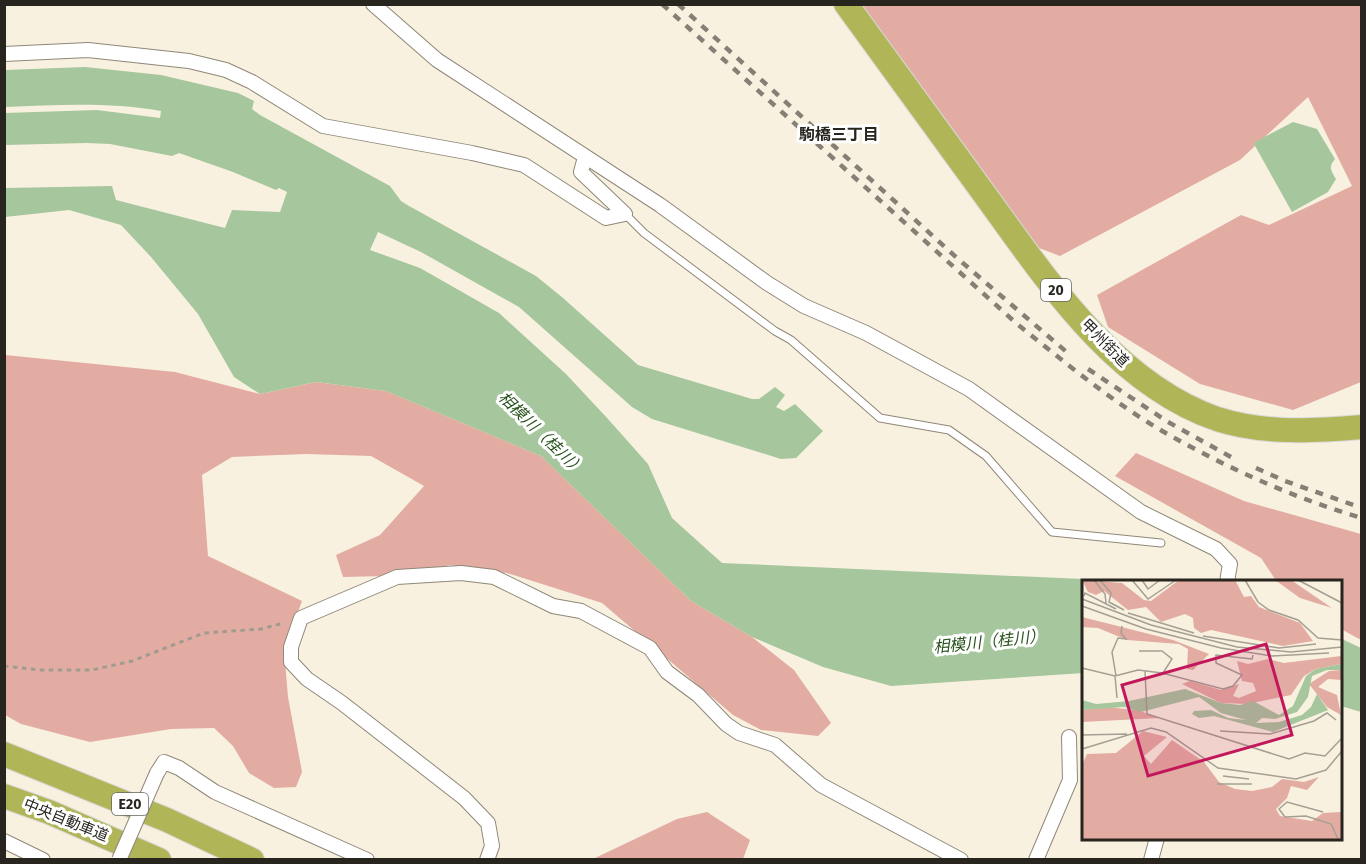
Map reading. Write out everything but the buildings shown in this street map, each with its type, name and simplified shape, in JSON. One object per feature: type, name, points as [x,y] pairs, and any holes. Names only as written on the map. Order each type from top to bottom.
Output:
[{"type":"highway","name":"甲州街道","points":[[846,4],[1049,282],[1097,338],[1124,365],[1180,402],[1217,419],[1256,428],[1305,432],[1362,428]]},
{"type":"highway","name":"E20","points":[[4,754],[167,820],[252,860]]},
{"type":"highway","name":"中央自動車道","points":[[4,796],[49,812],[159,860]]},
{"type":"street","points":[[373,4],[437,60],[660,205],[767,283],[804,306],[867,333],[969,389],[1141,512],[1215,549],[1230,564],[1228,579]]},
{"type":"street","points":[[4,54],[88,50],[189,62],[226,70],[279,98],[323,126],[472,153],[524,165],[606,218],[625,214]]},
{"type":"street","points":[[585,157],[580,172],[625,214]]},
{"type":"street","points":[[487,860],[492,846],[488,823],[464,798],[342,703],[307,679],[291,662],[291,647],[301,618],[397,577],[461,573],[494,577],[553,606],[581,611],[650,648],[667,672],[698,695],[726,724],[739,733],[776,745],[821,785],[961,860]]},
{"type":"street","points":[[1036,860],[1070,780],[1069,737]]},
{"type":"street","points":[[119,860],[157,772],[165,762],[179,768],[215,792],[367,860]]},
{"type":"street","points":[[1151,860],[1156,840]]},
{"type":"street","points":[[4,841],[43,860]]},
{"type":"lane","points":[[625,214],[644,233],[775,331],[791,339],[880,418],[949,430],[986,456],[1052,532],[1161,543]]},
{"type":"path","points":[[4,666],[40,670],[92,670],[132,661],[204,633],[261,629],[301,618]]},
{"type":"shaded area","points":[[853,5],[1361,5],[1361,382],[1293,410],[1200,384],[1108,327],[1097,295],[1241,215],[1269,225],[1352,186],[1308,97],[1240,160],[1060,256],[1026,243]]},
{"type":"shaded area","points":[[5,355],[175,372],[260,394],[316,382],[386,391],[541,456],[691,601],[752,637],[794,670],[831,723],[818,736],[761,730],[733,715],[602,603],[507,573],[451,565],[385,576],[343,577],[336,555],[380,535],[424,486],[371,456],[306,454],[232,457],[202,475],[208,556],[302,601],[284,650],[288,697],[302,772],[296,787],[274,788],[249,773],[233,746],[214,728],[171,729],[90,742],[21,724],[5,715]]},
{"type":"shaded area","points":[[1136,453],[1244,501],[1361,534],[1361,640],[1342,630],[1342,580],[1276,580],[1261,558],[1115,476]]},
{"type":"shaded area","points":[[707,812],[750,840],[743,859],[593,859],[677,819]]},
{"type":"water","name":"相模川（桂川）","points":[[85,67],[161,75],[238,93],[254,101],[252,109],[260,115],[390,186],[401,201],[409,206],[536,276],[638,365],[752,399],[759,399],[775,387],[785,395],[776,407],[784,411],[795,404],[823,431],[796,458],[781,459],[652,419],[632,407],[519,307],[421,252],[378,232],[370,250],[420,268],[499,313],[566,374],[608,419],[648,464],[672,518],[722,563],[1105,580],[1082,580],[1082,673],[891,686],[823,667],[752,637],[691,601],[541,456],[386,391],[316,382],[260,394],[234,377],[198,314],[121,225],[69,210],[5,217],[5,188],[112,186],[116,200],[225,228],[232,210],[280,212],[287,192],[279,188],[276,190],[179,153],[172,156],[110,144],[5,145],[5,113],[97,110],[160,118],[161,111],[122,106],[83,105],[5,107],[5,70]]},
{"type":"water","points":[[1293,122],[1317,129],[1335,159],[1331,169],[1336,179],[1328,192],[1292,212],[1254,144]]},
{"type":"water","points":[[1342,639],[1361,648],[1361,712],[1342,706]]},
{"type":"railway","points":[[662,4],[1016,323],[1106,394],[1164,432],[1235,469],[1285,491],[1362,518]]},
{"type":"railway","points":[[678,4],[957,258],[1069,354]]},
{"type":"railway","points":[[1088,369],[1168,422],[1231,457]]},
{"type":"railway","points":[[1256,468],[1285,481],[1362,508]]},
{"type":"district","name":"駒橋三丁目","points":[[839,134]]}]
